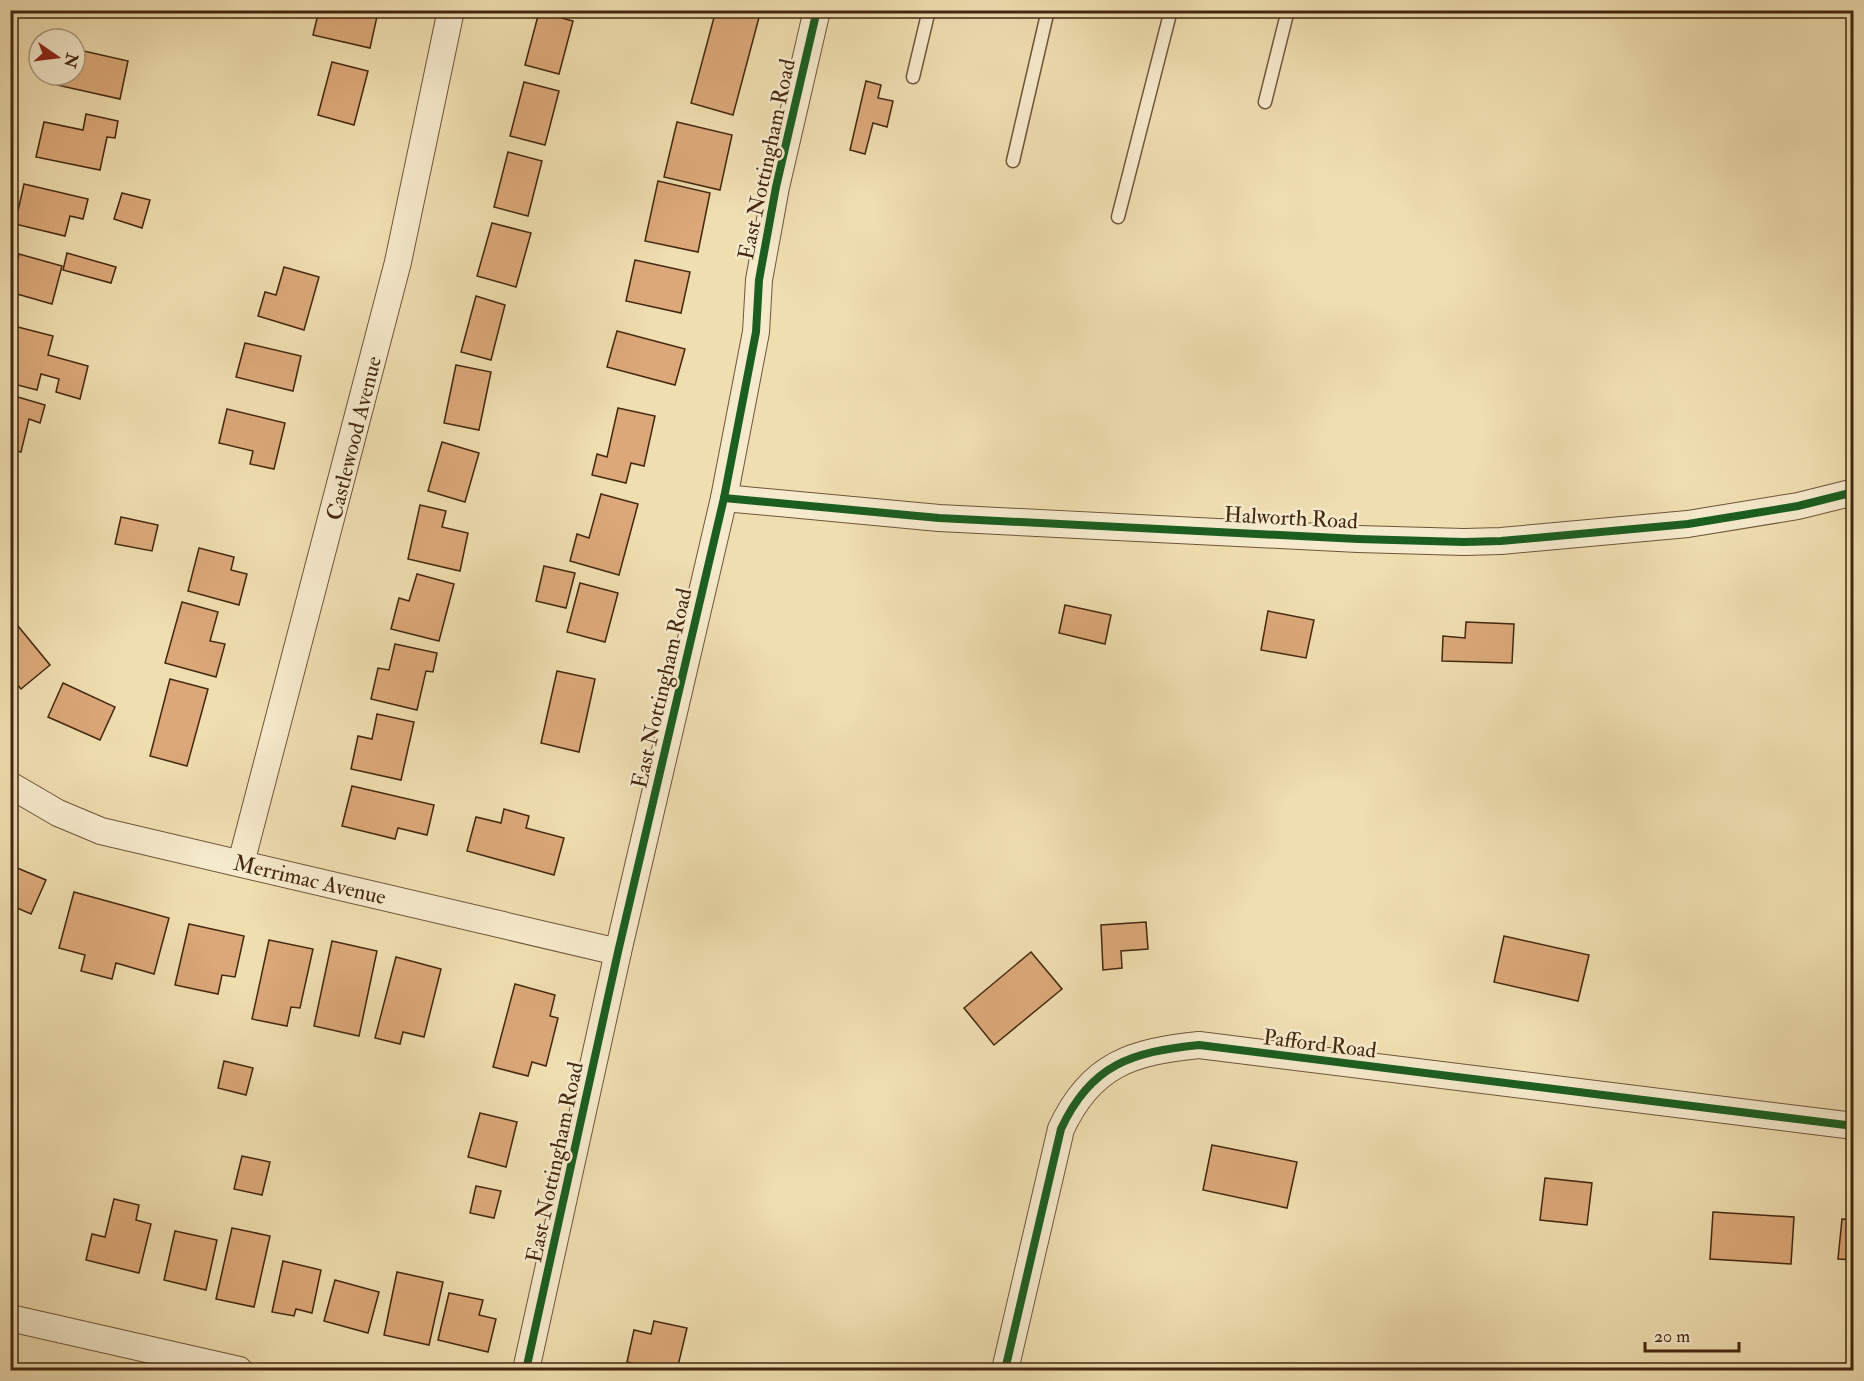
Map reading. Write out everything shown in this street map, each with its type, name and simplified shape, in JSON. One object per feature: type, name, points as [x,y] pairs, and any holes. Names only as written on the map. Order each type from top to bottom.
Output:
[{"type":"street","name":"Castlewood Avenue","points":[[241,863],[398,262],[451,10]]},
{"type":"street","name":"East Nottingham Road","points":[[526,1371],[618,952],[724,498],[756,332],[759,280],[776,187],[817,10]]},
{"type":"street","name":"Halworth Road","points":[[724,498],[939,518],[1358,539],[1464,542],[1501,541],[1688,524],[1798,506],[1854,492]]},
{"type":"street","name":"Merrimac Avenue","points":[[10,785],[58,813],[101,831],[618,952]]},
{"type":"street","name":"Pafford Road","points":[[1005,1371],[1061,1129],[1081,1094],[1101,1074],[1139,1055],[1160,1049],[1199,1045],[1854,1126]]},
{"type":"street","points":[[10,1318],[239,1371]]},
{"type":"lane","points":[[913,77],[928,10]]},
{"type":"lane","points":[[1013,161],[1048,10]]},
{"type":"lane","points":[[1118,217],[1172,10]]},
{"type":"lane","points":[[1265,102],[1288,10]]},
{"type":"building","points":[[319,10],[378,12],[370,48],[313,35]]},
{"type":"building","points":[[716,10],[761,10],[733,115],[691,103]]},
{"type":"building","points":[[539,12],[573,21],[559,74],[525,65]]},
{"type":"building","points":[[87,52],[128,61],[120,99],[66,87],[87,87]]},
{"type":"building","points":[[332,62],[368,71],[354,125],[318,115]]},
{"type":"building","points":[[866,81],[881,85],[878,98],[893,101],[887,127],[873,123],[865,154],[850,150]]},
{"type":"building","points":[[524,82],[559,91],[545,145],[510,136]]},
{"type":"building","points":[[86,114],[118,121],[115,138],[107,137],[100,170],[36,157],[44,122],[83,130]]},
{"type":"building","points":[[677,122],[732,135],[720,190],[664,177]]},
{"type":"building","points":[[508,152],[542,161],[528,216],[494,207]]},
{"type":"building","points":[[658,181],[710,193],[698,252],[645,241]]},
{"type":"building","points":[[24,184],[88,199],[83,219],[70,216],[65,236],[15,224]]},
{"type":"building","points":[[122,193],[150,200],[142,228],[114,219]]},
{"type":"building","points":[[492,223],[531,233],[516,287],[477,276]]},
{"type":"building","points":[[67,253],[116,267],[111,283],[63,270]]},
{"type":"building","points":[[19,254],[62,266],[52,304],[10,292]]},
{"type":"building","points":[[635,260],[690,272],[681,313],[626,301]]},
{"type":"building","points":[[284,267],[319,277],[304,330],[258,316],[265,292],[276,295]]},
{"type":"building","points":[[476,296],[505,305],[491,360],[461,352]]},
{"type":"building","points":[[10,325],[53,336],[48,355],[88,366],[80,399],[56,392],[59,379],[41,374],[37,390],[10,383]]},
{"type":"building","points":[[617,331],[685,349],[675,385],[607,367]]},
{"type":"building","points":[[245,343],[301,356],[293,391],[236,377]]},
{"type":"building","points":[[456,365],[491,372],[479,430],[444,423]]},
{"type":"building","points":[[11,395],[45,405],[40,423],[29,419],[21,452],[10,449]]},
{"type":"building","points":[[618,408],[655,416],[644,466],[631,463],[626,483],[592,475],[597,454],[607,457]]},
{"type":"building","points":[[227,409],[285,423],[274,469],[250,464],[253,451],[219,443]]},
{"type":"building","points":[[442,442],[479,453],[465,502],[428,491]]},
{"type":"building","points":[[601,494],[638,504],[619,575],[570,561],[577,534],[589,538]]},
{"type":"building","points":[[420,505],[446,511],[442,527],[468,533],[460,571],[408,559]]},
{"type":"building","points":[[121,517],[158,525],[152,551],[115,544]]},
{"type":"building","points":[[199,548],[234,557],[231,570],[247,574],[239,605],[188,591]]},
{"type":"building","points":[[544,566],[575,573],[566,608],[536,601]]},
{"type":"building","points":[[417,574],[454,584],[439,641],[391,629],[399,598],[409,601]]},
{"type":"building","points":[[580,583],[618,593],[605,642],[567,632]]},
{"type":"building","points":[[182,602],[218,612],[210,641],[225,644],[216,677],[165,663]]},
{"type":"building","points":[[1065,605],[1111,615],[1105,644],[1059,633]]},
{"type":"building","points":[[1268,611],[1314,620],[1306,658],[1261,650]]},
{"type":"building","points":[[1466,622],[1514,624],[1512,663],[1442,661],[1443,636],[1465,638]]},
{"type":"building","points":[[18,626],[50,665],[21,689],[10,676],[10,632]]},
{"type":"building","points":[[395,644],[437,653],[433,672],[426,671],[417,710],[371,699],[378,668],[389,670]]},
{"type":"building","points":[[557,671],[595,679],[579,752],[541,743]]},
{"type":"building","points":[[170,679],[208,689],[187,766],[150,756]]},
{"type":"building","points":[[63,683],[115,707],[100,740],[48,717]]},
{"type":"building","points":[[377,714],[414,722],[401,780],[351,769],[358,736],[372,739]]},
{"type":"building","points":[[352,786],[434,805],[427,835],[398,828],[395,839],[342,826]]},
{"type":"building","points":[[504,809],[529,816],[526,828],[564,838],[554,875],[467,851],[476,817],[501,823]]},
{"type":"building","points":[[10,865],[46,880],[31,914],[10,905]]},
{"type":"building","points":[[74,892],[169,918],[154,974],[116,963],[112,979],[81,971],[85,955],[59,948]]},
{"type":"building","points":[[1146,922],[1148,949],[1121,951],[1122,968],[1103,970],[1101,925]]},
{"type":"building","points":[[189,924],[244,936],[235,977],[222,975],[218,994],[175,985]]},
{"type":"building","points":[[1504,936],[1589,955],[1578,1001],[1494,982]]},
{"type":"building","points":[[269,940],[313,949],[300,1008],[291,1007],[287,1026],[252,1019]]},
{"type":"building","points":[[332,941],[377,951],[359,1036],[314,1026]]},
{"type":"building","points":[[1031,952],[1062,989],[994,1045],[964,1008]]},
{"type":"building","points":[[396,957],[441,969],[424,1037],[403,1032],[400,1044],[375,1038]]},
{"type":"building","points":[[515,984],[555,995],[550,1016],[558,1018],[546,1066],[532,1062],[528,1076],[493,1067]]},
{"type":"building","points":[[224,1061],[253,1068],[246,1095],[218,1088]]},
{"type":"building","points":[[480,1113],[517,1122],[506,1167],[468,1157]]},
{"type":"building","points":[[1212,1145],[1297,1162],[1287,1208],[1203,1190]]},
{"type":"building","points":[[242,1156],[270,1162],[262,1195],[234,1189]]},
{"type":"building","points":[[1545,1178],[1592,1183],[1587,1225],[1540,1220]]},
{"type":"building","points":[[476,1186],[501,1191],[494,1218],[470,1213]]},
{"type":"building","points":[[114,1199],[139,1205],[136,1220],[151,1224],[139,1273],[86,1260],[92,1234],[105,1237]]},
{"type":"building","points":[[1713,1212],[1794,1217],[1791,1264],[1710,1259]]},
{"type":"building","points":[[1842,1219],[1854,1220],[1854,1260],[1838,1259]]},
{"type":"building","points":[[232,1228],[270,1236],[254,1307],[216,1299]]},
{"type":"building","points":[[175,1231],[217,1240],[206,1290],[164,1280]]},
{"type":"building","points":[[283,1261],[321,1270],[312,1313],[296,1309],[294,1316],[272,1312]]},
{"type":"building","points":[[397,1272],[443,1282],[429,1345],[384,1335]]},
{"type":"building","points":[[335,1280],[379,1292],[368,1333],[324,1321]]},
{"type":"building","points":[[449,1293],[483,1300],[479,1315],[496,1319],[488,1352],[438,1340]]},
{"type":"building","points":[[654,1321],[687,1328],[677,1370],[663,1370],[627,1362],[634,1330],[651,1334]]},
{"type":"cycle path","points":[[526,1370],[618,952],[724,498],[756,332],[759,280],[776,187],[817,10]]},
{"type":"cycle path","points":[[724,498],[939,518],[1358,539],[1464,542],[1501,541],[1688,524],[1798,506],[1854,492]]},
{"type":"cycle path","points":[[1005,1370],[1061,1129],[1086,1089],[1100,1076],[1116,1065],[1153,1052],[1199,1045],[1854,1126]]}]
